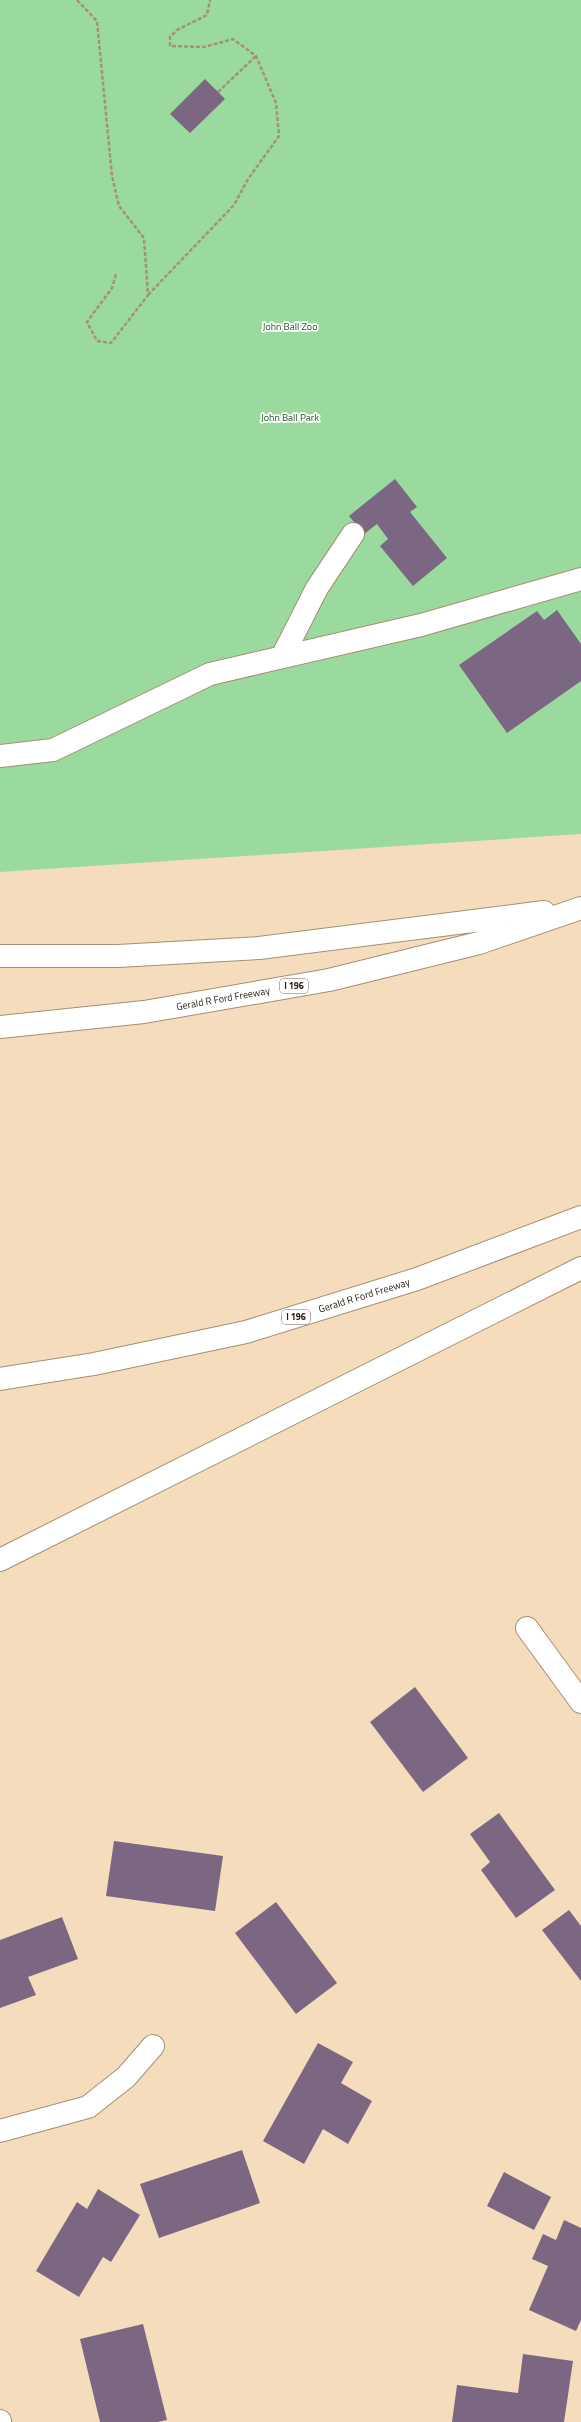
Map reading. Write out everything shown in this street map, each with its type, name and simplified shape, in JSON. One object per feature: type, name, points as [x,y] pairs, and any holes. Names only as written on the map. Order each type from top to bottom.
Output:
[{"type":"main road","points":[[282,657],[317,588],[354,534]]},
{"type":"main road","points":[[0,756],[53,750],[210,674],[421,625],[581,579]]},
{"type":"main road","points":[[0,956],[118,956],[259,948],[581,908]]},
{"type":"main road","name":"Gerald R Ford Freeway","points":[[0,1027],[144,1012],[329,980],[479,944],[581,908]]},
{"type":"main road","name":"Gerald R Ford Freeway","points":[[0,1379],[94,1364],[246,1332],[417,1279],[581,1217]]},
{"type":"main road","points":[[0,1560],[581,1268]]},
{"type":"main road","points":[[527,1628],[581,1702]]},
{"type":"main road","points":[[0,2130],[88,2107],[126,2077],[153,2046]]},
{"type":"path","points":[[77,0],[97,21],[112,176],[119,206],[144,238],[148,295]]},
{"type":"path","points":[[116,274],[112,288],[87,322],[97,341],[111,343],[148,295],[234,205],[248,179],[278,136],[276,103],[256,56],[233,39],[204,47],[170,46],[170,37],[177,30],[207,15],[210,0]]},
{"type":"path","points":[[218,92],[256,56]]},
{"type":"green space","name":"John Ball Park","points":[[0,0],[581,0],[581,834],[0,872]]},
{"type":"building","points":[[205,79],[225,99],[190,133],[170,114]]},
{"type":"building","points":[[395,479],[417,507],[410,512],[447,558],[413,586],[380,546],[388,539],[377,524],[364,534],[349,516]]},
{"type":"building","points":[[557,610],[581,644],[581,681],[507,733],[459,665],[537,611],[544,620]]},
{"type":"building","points":[[415,1687],[468,1758],[423,1792],[370,1722]]},
{"type":"building","points":[[499,1813],[555,1890],[516,1918],[481,1870],[490,1862],[470,1834]]},
{"type":"building","points":[[114,1841],[223,1856],[215,1911],[106,1896]]},
{"type":"building","points":[[276,1902],[337,1983],[296,2014],[235,1933]]},
{"type":"building","points":[[569,1910],[581,1926],[581,1981],[542,1930]]},
{"type":"building","points":[[62,1917],[78,1959],[28,1977],[36,1995],[0,2008],[0,1940]]},
{"type":"building","points":[[318,2043],[353,2062],[341,2083],[372,2101],[348,2144],[323,2129],[304,2164],[263,2141]]},
{"type":"building","points":[[242,2150],[260,2203],[159,2238],[140,2184]]},
{"type":"building","points":[[504,2172],[551,2197],[534,2230],[487,2206]]},
{"type":"building","points":[[98,2189],[140,2215],[111,2262],[103,2257],[79,2297],[36,2271],[77,2202],[87,2209]]},
{"type":"building","points":[[564,2220],[581,2228],[581,2320],[576,2331],[529,2310],[548,2266],[532,2259],[543,2234],[556,2240]]},
{"type":"building","points":[[143,2324],[167,2420],[157,2422],[100,2422],[80,2339]]},
{"type":"building","points":[[523,2354],[573,2361],[564,2422],[452,2422],[457,2385],[518,2393]]},
{"type":"park label","name":"John Ball Zoo","points":[[290,326]]}]
